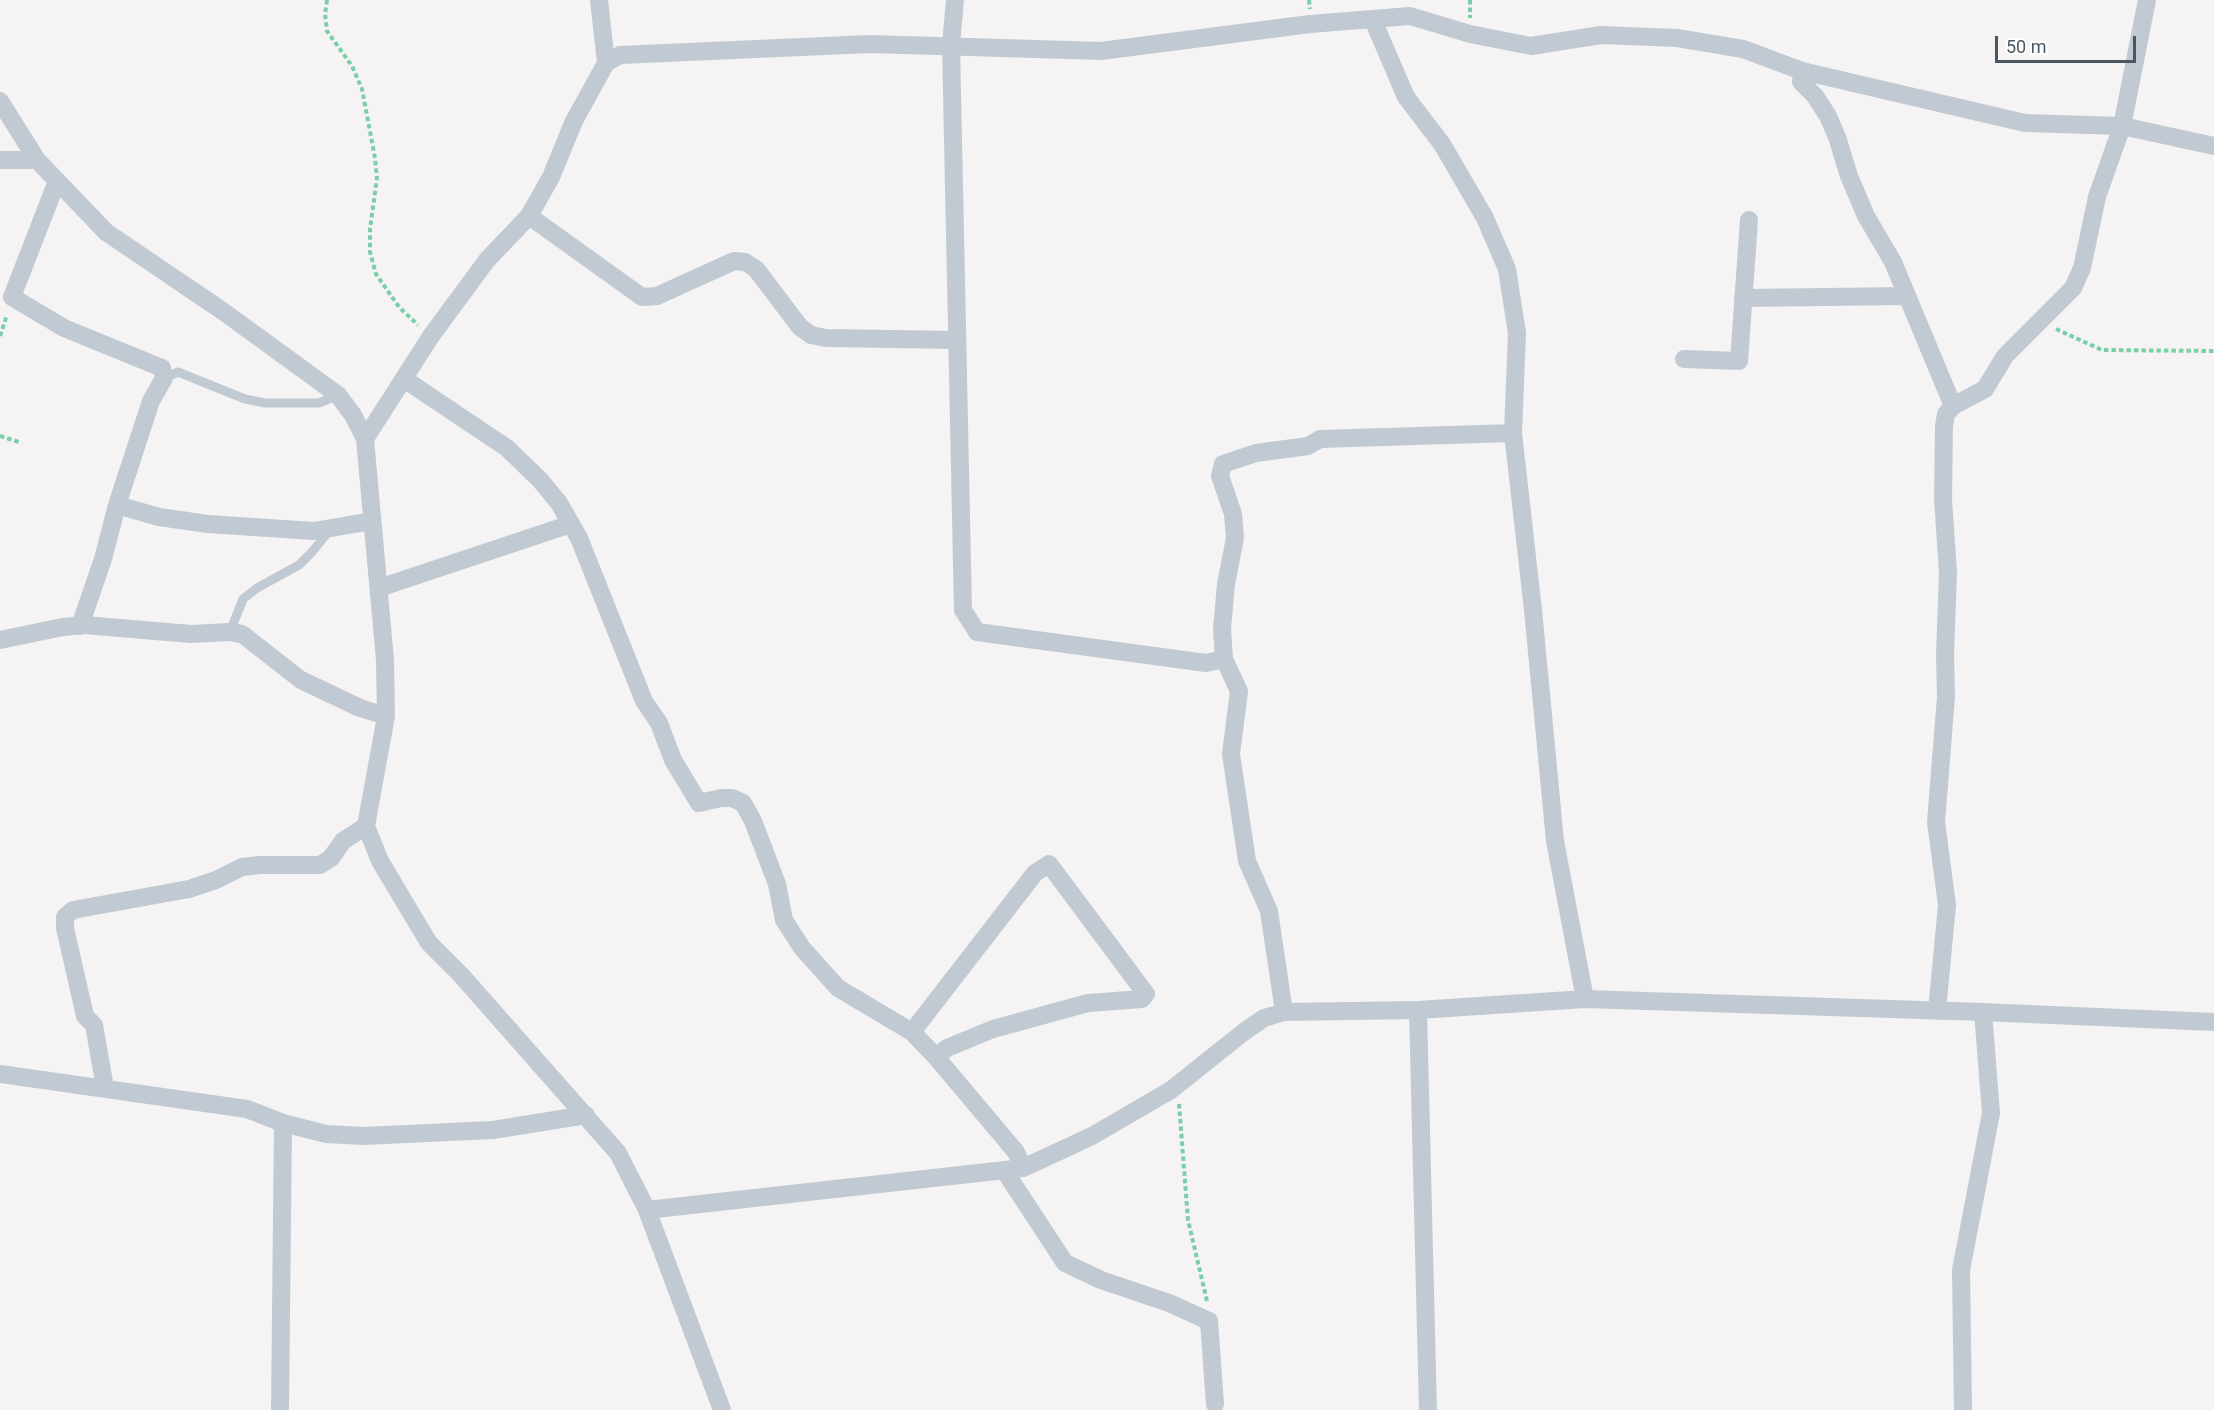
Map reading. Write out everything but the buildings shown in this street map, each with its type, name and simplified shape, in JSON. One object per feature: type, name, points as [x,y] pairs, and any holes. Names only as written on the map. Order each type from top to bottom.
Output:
[{"type":"street","points":[[599,0],[606,63]]},
{"type":"street","points":[[955,0],[951,45],[963,610],[977,632],[1206,663],[1224,659]]},
{"type":"street","points":[[1937,1011],[1947,905],[1936,822],[1946,697],[1948,573],[1943,500],[1946,414],[1953,406],[1985,389],[2005,356],[2073,288],[2082,268],[2097,197],[2121,126],[2147,0]]},
{"type":"street","points":[[365,439],[431,336],[487,260],[529,216],[551,177],[574,121],[606,63],[620,55],[870,44],[1101,51],[1310,24],[1410,16],[1470,34],[1531,46],[1601,35],[1677,38],[1743,50],[1802,71],[2025,123],[2121,126],[2214,146]]},
{"type":"street","points":[[1373,20],[1406,97],[1447,153],[1485,218],[1507,269],[1517,333],[1512,433],[1533,610],[1555,841],[1585,999]]},
{"type":"street","points":[[1802,71],[1801,82],[1815,96],[1828,116],[1866,216],[1893,261],[1953,406]]},
{"type":"street","points":[[0,101],[37,160],[106,232],[224,312],[338,395],[353,415],[365,439],[385,660],[386,716],[366,826],[380,861],[429,943],[618,1153],[647,1210],[722,1410]]},
{"type":"street","points":[[0,160],[37,160]]},
{"type":"street","points":[[57,181],[12,297],[64,328],[162,368],[164,378],[151,401],[80,626]]},
{"type":"street","points":[[529,216],[642,297],[657,296],[734,261],[745,262],[756,269],[800,327],[811,335],[826,338],[957,340]]},
{"type":"street","points":[[1684,359],[1738,361],[1749,220]]},
{"type":"street","points":[[1743,298],[1907,296]]},
{"type":"street","points":[[404,379],[507,448],[540,480],[559,503],[579,538],[644,701],[659,723],[673,760],[699,803],[721,798],[732,798],[743,803],[753,821],[777,884],[784,920],[802,948],[838,988],[912,1032],[1016,1152],[1023,1168]]},
{"type":"street","points":[[1284,1012],[1269,911],[1247,861],[1231,754],[1239,691],[1224,659],[1222,629],[1226,584],[1234,538],[1233,514],[1220,476],[1223,464],[1256,453],[1308,446],[1320,439],[1512,433]]},
{"type":"street","points":[[117,505],[159,517],[208,524],[314,531],[372,521]]},
{"type":"street","points":[[379,588],[571,524]]},
{"type":"street","points":[[0,640],[63,627],[80,626],[242,634],[301,681],[360,708],[386,716]]},
{"type":"street","points":[[105,1088],[93,1025],[85,1016],[65,928],[65,917],[73,910],[189,889],[216,880],[242,867],[320,865],[331,858],[343,841],[366,826]]},
{"type":"street","points":[[912,1032],[1035,873],[1049,864],[1146,994],[1142,999],[1088,1003],[993,1029],[947,1048],[936,1057]]},
{"type":"street","points":[[647,1210],[1023,1168],[1092,1136],[1178,1085],[1245,1031],[1264,1018],[1284,1012],[1418,1010],[1585,999],[2214,1022]]},
{"type":"street","points":[[1418,1010],[1428,1410]]},
{"type":"street","points":[[1963,1410],[1960,1270],[1991,1113],[1983,1012]]},
{"type":"street","points":[[0,1074],[247,1109],[283,1123],[326,1134],[363,1136],[493,1130],[586,1115]]},
{"type":"street","points":[[280,1410],[283,1123]]},
{"type":"street","points":[[1004,1170],[1065,1263],[1101,1280],[1169,1303],[1209,1321],[1215,1404]]},
{"type":"lane","points":[[164,378],[178,372],[245,399],[265,403],[319,403],[338,395]]},
{"type":"lane","points":[[230,632],[243,599],[257,588],[299,565],[330,530]]},
{"type":"path","points":[[327,0],[325,14],[327,31],[352,66],[362,89],[375,158],[377,178],[370,229],[370,252],[376,274],[399,307],[431,336]]},
{"type":"path","points":[[2038,322],[2102,350],[2214,351]]},
{"type":"path","points":[[0,436],[19,442]]},
{"type":"path","points":[[1178,1085],[1188,1220],[1207,1301],[1209,1321]]}]
